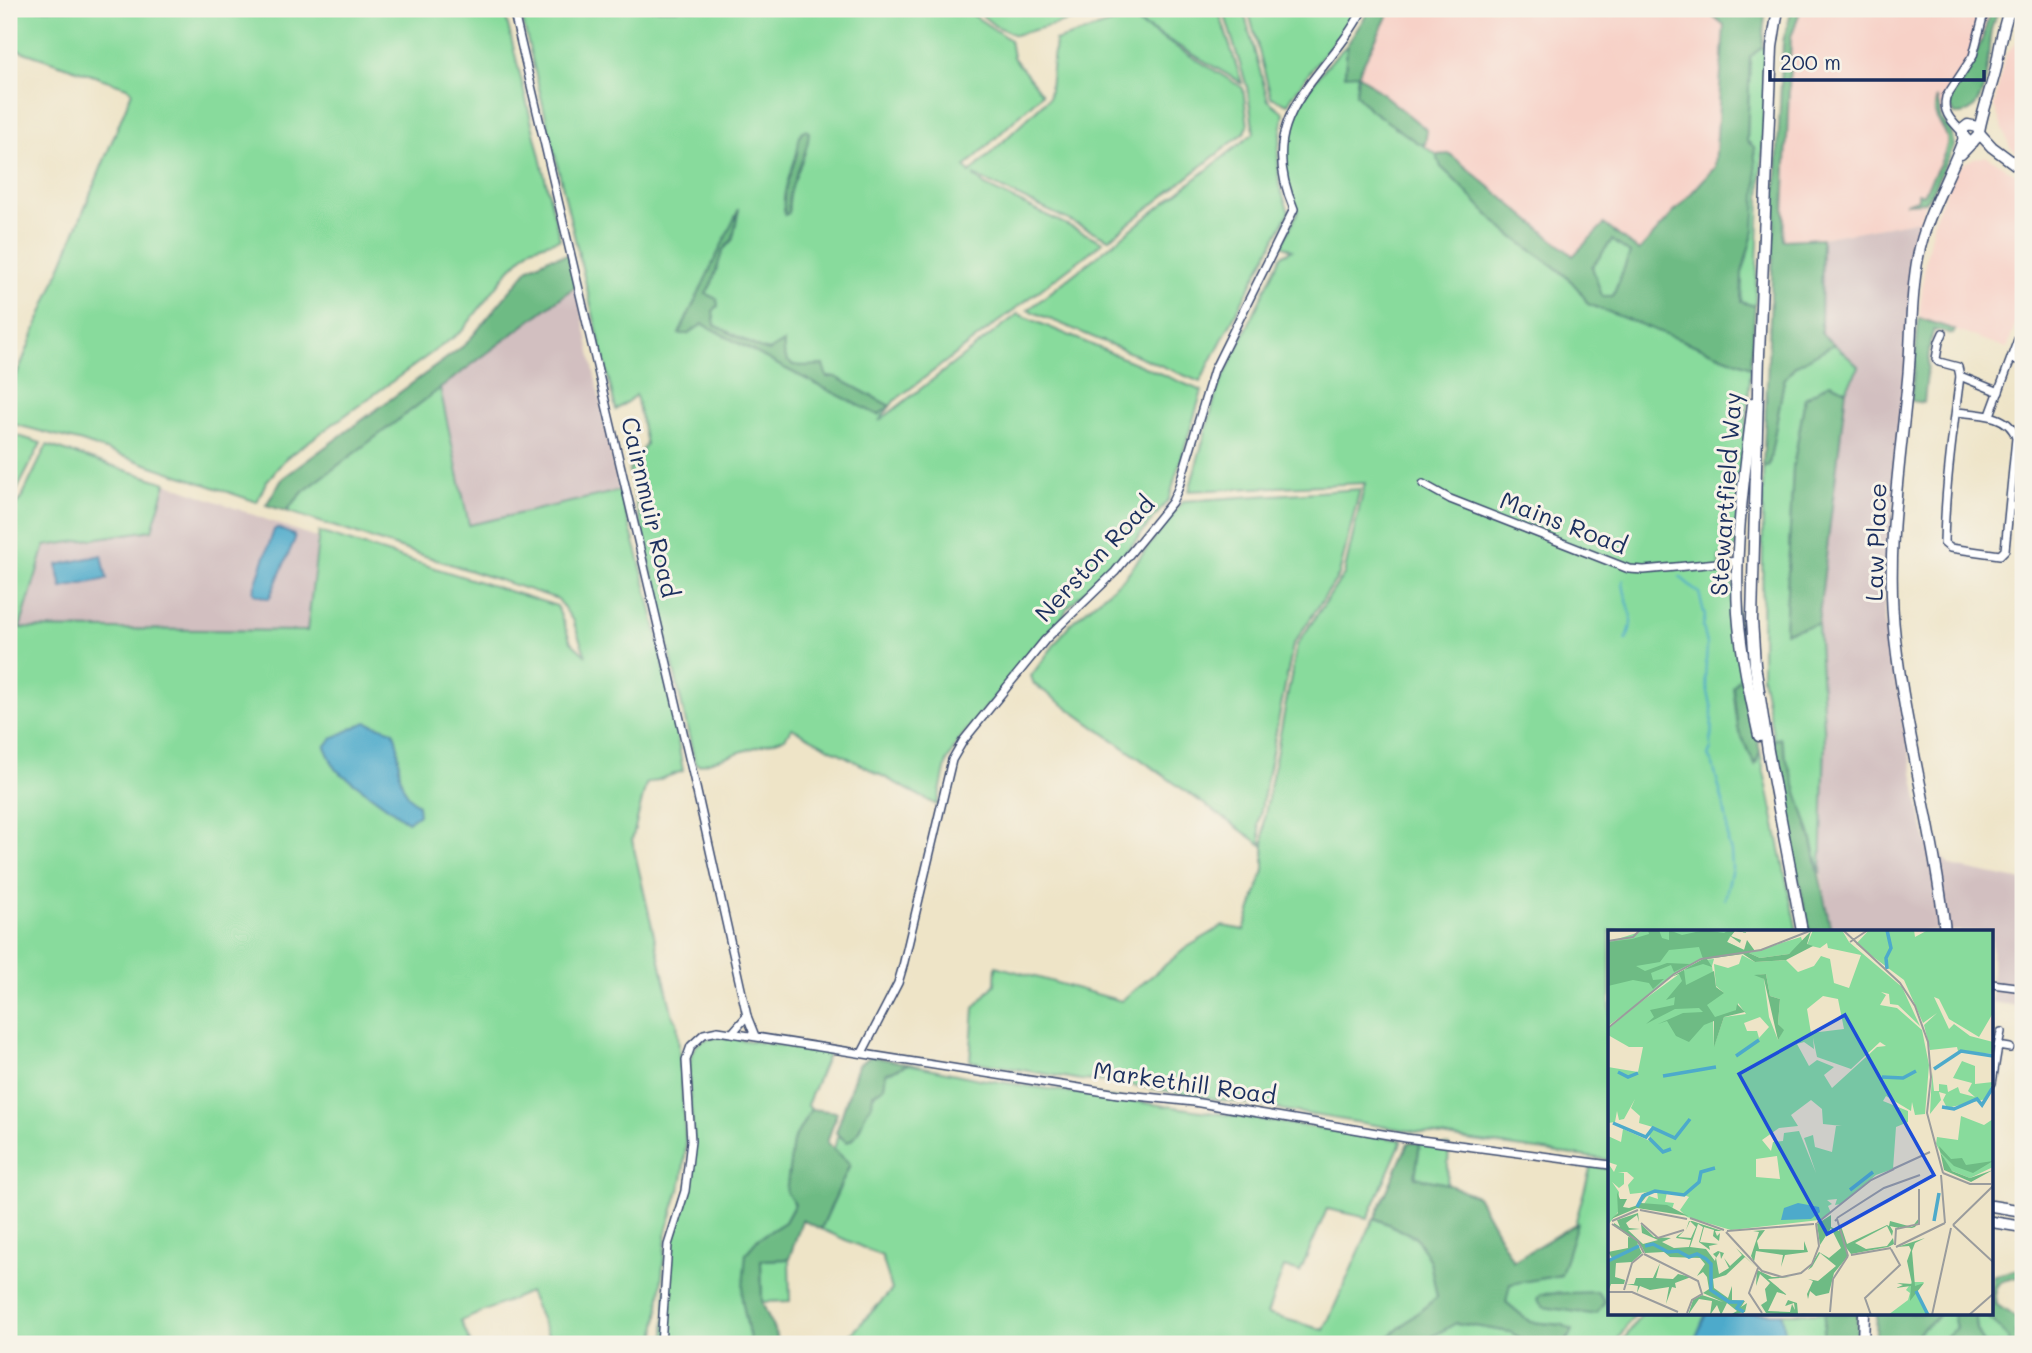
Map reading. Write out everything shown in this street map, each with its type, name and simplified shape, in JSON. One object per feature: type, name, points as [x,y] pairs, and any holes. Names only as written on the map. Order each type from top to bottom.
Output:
[{"type":"street","name":"Cairnmuir Road","points":[[513,9],[692,769],[747,1016],[755,1036]]},
{"type":"street","name":"Nerston Road","points":[[862,1053],[898,983],[952,760],[962,741],[1045,640],[1115,572],[1172,502],[1214,370],[1294,209],[1284,186],[1282,166],[1283,138],[1287,123],[1311,80],[1363,9]]},
{"type":"street","points":[[1985,9],[1973,56],[1946,97],[1945,112],[1950,119],[1971,134],[2023,167]]},
{"type":"street","name":"Law Place","points":[[1945,930],[1940,891],[1901,688],[1891,587],[1897,486],[1917,258],[1931,212],[1983,106],[2010,9]]},
{"type":"street","name":"Stewartfield Way","points":[[1776,802],[1755,665],[1752,620],[1759,354],[1772,47],[1778,11]]},
{"type":"street","points":[[1990,415],[2023,326]]},
{"type":"street","points":[[1943,333],[1936,359],[1960,369],[1960,376],[1956,412],[1945,545],[2000,555],[2003,553],[2010,506],[2016,438],[2012,427],[1990,415],[1956,412]]},
{"type":"street","name":"Stewartfield Way","points":[[1759,354],[1738,561],[1738,612],[1744,661],[1802,930]]},
{"type":"street","points":[[2011,358],[2023,362]]},
{"type":"street","points":[[1960,376],[1999,391]]},
{"type":"street","name":"Mains Road","points":[[1423,484],[1450,499],[1629,569],[1738,561]]},
{"type":"street","points":[[2010,506],[2023,507]]},
{"type":"street","points":[[1994,984],[2023,988]]},
{"type":"street","points":[[733,1032],[747,1016]]},
{"type":"street","points":[[661,1344],[668,1245],[685,1191],[691,1141],[686,1060],[691,1046],[704,1034],[718,1031],[755,1036]]},
{"type":"street","points":[[1994,1071],[2001,1032]]},
{"type":"street","name":"Markethill Road","points":[[755,1036],[1118,1094],[1194,1102],[1406,1138],[1608,1165]]},
{"type":"street","points":[[1998,1046],[2010,1048]]},
{"type":"street","points":[[1994,1206],[2018,1210],[2011,1225]]},
{"type":"street","points":[[1994,1222],[2023,1227]]},
{"type":"street","points":[[1863,1344],[1864,1314]]},
{"type":"shaded area","points":[[1391,9],[1705,9],[1724,25],[1715,167],[1639,252],[1632,247],[1573,256],[1450,154],[1437,155],[1425,145],[1427,130],[1358,74]]},
{"type":"shaded area","points":[[1801,9],[1990,9],[1971,67],[1950,98],[1950,107],[1941,119],[1951,130],[1954,146],[1925,202],[1920,220],[1822,238],[1783,241],[1791,37]]},
{"type":"shaded area","points":[[2023,35],[2023,157],[2010,147],[1994,106],[2005,55]]},
{"type":"shaded area","points":[[1987,156],[2023,179],[2023,301],[2007,348],[1919,318],[1925,262],[1934,220],[1956,171],[1967,161]]},
{"type":"shaded area","points":[[1920,220],[1884,621],[1926,840],[1950,866],[2023,881],[2023,1007],[1994,1002],[1994,930],[1831,930],[1821,873],[1825,743],[1818,624],[1846,390],[1859,367],[1821,333],[1822,238]]},
{"type":"shaded area","points":[[576,286],[619,491],[469,525],[440,388]]},
{"type":"shaded area","points":[[166,483],[317,538],[307,631],[20,628],[45,546],[152,530]]},
{"type":"green space","points":[[9,9],[504,9],[560,239],[531,248],[510,269],[462,331],[286,458],[266,482],[257,502],[82,442],[9,423],[9,394],[132,92],[127,87],[9,47]]},
{"type":"green space","points":[[520,9],[964,9],[1010,40],[1013,57],[1042,94],[965,167],[970,173],[1049,98],[1055,41],[1129,18],[1243,88],[1248,126],[1245,132],[1109,239],[973,175],[985,186],[1103,242],[894,401],[879,421],[1018,314],[1202,391],[1169,499],[1128,550],[1067,608],[1064,615],[959,740],[947,761],[937,805],[792,728],[785,738],[699,765],[695,763],[629,471],[646,444],[636,395],[616,410]]},
{"type":"green space","points":[[974,9],[1114,9],[1015,35],[995,26]]},
{"type":"green space","points":[[1167,9],[1218,9],[1242,83],[1138,22]]},
{"type":"green space","points":[[1223,9],[1243,9],[1268,100],[1284,113],[1278,152],[1279,185],[1289,212],[1200,382],[1028,310],[1254,133],[1247,87]]},
{"type":"green space","points":[[1248,9],[1359,9],[1304,79],[1288,104],[1271,97]]},
{"type":"green space","points":[[1370,9],[1391,9],[1358,74],[1345,75],[1347,45]]},
{"type":"green space","points":[[1705,9],[1758,9],[1765,15],[1762,47],[1750,57],[1747,141],[1754,147],[1757,180],[1754,230],[1742,273],[1741,302],[1755,306],[1751,367],[1588,304],[1581,292],[1562,273],[1490,217],[1441,167],[1437,155],[1450,154],[1573,256],[1604,224],[1639,251],[1715,167],[1724,25]],"holes":[[[1612,240],[1630,253],[1613,296],[1602,296],[1592,267]]]},
{"type":"green space","points":[[1792,9],[1801,9],[1791,37],[1783,240],[1822,238],[1821,333],[1834,344],[1795,366],[1784,380],[1769,465],[1763,467],[1783,41]]},
{"type":"green space","points":[[1990,9],[1999,9],[1991,30],[1981,95],[1976,105],[1967,112],[1955,114],[1949,99],[1971,67]]},
{"type":"green space","points":[[1347,45],[1345,74],[1358,74],[1356,94],[1368,108],[1437,155],[1441,167],[1490,217],[1562,273],[1581,292],[1588,304],[1751,367],[1736,545],[1733,552],[1719,557],[1719,566],[1728,570],[1733,581],[1756,764],[1760,752],[1797,930],[1608,930],[1608,1160],[1466,1140],[970,1061],[974,1008],[995,984],[996,966],[1121,1001],[1186,948],[1223,926],[1244,930],[1264,870],[1264,819],[1297,645],[1344,574],[1365,483],[1189,491],[1217,391],[1281,256],[1292,250],[1282,245],[1298,211],[1285,174],[1285,138],[1300,103],[1322,72]]},
{"type":"green space","points":[[1762,47],[1767,49],[1755,306],[1741,302],[1742,273],[1747,258],[1757,180],[1747,141],[1750,57]]},
{"type":"green space","points":[[1358,74],[1427,130],[1425,145],[1418,143],[1368,108],[1356,94]]},
{"type":"green space","points":[[1937,97],[1941,119],[1951,130],[1954,146],[1929,198],[1925,202],[1905,203],[1918,199],[1918,193],[1923,195],[1945,151],[1947,138],[1935,111]]},
{"type":"green space","points":[[805,130],[809,132],[808,142],[791,192],[789,213],[785,215],[785,192],[800,136]]},
{"type":"green space","points":[[739,209],[733,239],[723,250],[706,294],[717,299],[718,306],[713,311],[715,325],[769,351],[784,342],[786,359],[790,363],[802,366],[823,365],[827,377],[836,377],[890,406],[878,415],[703,324],[688,334],[679,334]]},
{"type":"green space","points":[[1612,240],[1630,253],[1613,296],[1602,296],[1592,267]]},
{"type":"green space","points":[[568,255],[576,286],[304,491],[286,511],[266,505],[283,478],[466,344],[529,268],[549,258]]},
{"type":"green space","points":[[1919,318],[1955,330],[1953,334],[1934,330],[1930,342],[1924,403],[1911,401]]},
{"type":"green space","points":[[1834,344],[1859,367],[1846,390],[1830,383],[1805,398],[1793,468],[1785,632],[1818,624],[1825,743],[1821,873],[1779,739],[1774,740],[1762,677],[1763,467],[1769,465],[1784,380],[1795,366]]},
{"type":"green space","points":[[1830,383],[1846,390],[1818,624],[1785,632],[1793,468],[1805,398]]},
{"type":"green space","points":[[440,388],[469,525],[619,491],[656,630],[683,771],[646,784],[632,840],[673,1017],[677,1021],[686,1146],[682,1180],[667,1229],[655,1344],[552,1344],[529,1292],[461,1321],[471,1344],[9,1344],[9,513],[21,499],[47,445],[166,483],[152,530],[45,546],[20,628],[307,631],[319,532],[557,606],[571,642],[586,656],[573,621],[558,599],[286,511],[304,491]]},
{"type":"green space","points":[[9,433],[41,443],[9,506]]},
{"type":"green space","points":[[1360,489],[1339,575],[1293,645],[1258,824],[1262,845],[1034,684],[1031,676],[1070,624],[1125,577],[1183,501]]},
{"type":"green space","points":[[1743,673],[1760,752],[1755,765],[1738,729],[1733,687]]},
{"type":"green space","points":[[1780,738],[1811,836],[1831,930],[1809,930],[1771,741]]},
{"type":"green space","points":[[722,1037],[829,1052],[807,1105],[811,1109],[793,1141],[795,1203],[785,1222],[758,1239],[742,1299],[751,1344],[665,1344],[669,1253],[693,1162],[690,1063],[697,1045]]},
{"type":"green space","points":[[871,1056],[909,1064],[886,1073],[884,1087],[873,1094],[872,1104],[859,1130],[847,1142],[836,1133],[858,1065]]},
{"type":"green space","points":[[909,1064],[979,1079],[1402,1140],[1368,1218],[1327,1209],[1300,1272],[1284,1267],[1267,1314],[1324,1330],[1374,1218],[1416,1237],[1430,1261],[1437,1297],[1380,1344],[842,1344],[892,1290],[882,1256],[821,1229],[850,1165],[834,1149],[838,1135],[847,1142],[858,1132],[869,1102],[880,1090],[886,1073]]},
{"type":"green space","points":[[811,1109],[837,1112],[827,1143],[850,1164],[821,1229],[802,1220],[789,1259],[761,1260],[762,1302],[780,1344],[751,1344],[742,1299],[746,1253],[758,1239],[785,1222],[795,1204],[786,1192],[793,1141]]},
{"type":"green space","points":[[1408,1143],[1420,1143],[1415,1177],[1447,1184],[1477,1196],[1513,1261],[1577,1223],[1561,1275],[1510,1284],[1506,1302],[1530,1322],[1563,1325],[1572,1330],[1565,1344],[1530,1344],[1510,1332],[1456,1323],[1419,1344],[1380,1344],[1437,1297],[1430,1261],[1416,1237],[1375,1218]]},
{"type":"green space","points":[[1420,1143],[1449,1146],[1447,1184],[1415,1177]]},
{"type":"green space","points":[[1591,1166],[1608,1169],[1608,1314],[1634,1314],[1615,1344],[1565,1344],[1572,1330],[1563,1325],[1530,1322],[1506,1302],[1509,1284],[1561,1275]]},
{"type":"green space","points":[[789,1259],[790,1301],[762,1302],[761,1260]]},
{"type":"green space","points":[[2023,1268],[2023,1276],[2004,1280],[1997,1285],[1995,1296],[1996,1304],[2023,1323],[2016,1332],[2023,1344],[2008,1344],[2009,1339],[1983,1314],[1994,1314],[1994,1275]]},
{"type":"green space","points":[[1597,1292],[1605,1301],[1597,1313],[1591,1314],[1543,1307],[1537,1299],[1541,1294]]},
{"type":"green space","points":[[1641,1314],[1855,1314],[1855,1344],[1621,1344]]},
{"type":"green space","points":[[1825,1314],[1857,1314],[1857,1336],[1854,1344],[1822,1344]]},
{"type":"green space","points":[[1877,1314],[1939,1314],[1918,1334],[1915,1339],[1917,1344],[1875,1344]]},
{"type":"green space","points":[[1939,1314],[1953,1314],[1956,1328],[1938,1344],[1917,1344],[1915,1339],[1918,1333]]},
{"type":"green space","points":[[1953,1314],[1975,1314],[1977,1329],[1984,1344],[1938,1344],[1956,1328]]},
{"type":"green space","points":[[1975,1314],[1980,1314],[1994,1322],[2009,1339],[2008,1344],[1984,1344],[1977,1329]]},
{"type":"green space","points":[[1456,1323],[1510,1332],[1530,1344],[1419,1344]]},
{"type":"water","points":[[277,528],[294,535],[295,539],[269,599],[254,594],[253,591]]},
{"type":"water","points":[[102,555],[107,579],[62,588],[57,565]]},
{"type":"water","points":[[366,722],[393,731],[397,740],[403,787],[418,805],[419,814],[408,822],[335,769],[325,747],[332,738]]},
{"type":"water","points":[[1706,1314],[1782,1314],[1785,1332],[1783,1344],[1693,1344]]},
{"type":"waterway","points":[[1680,577],[1699,593],[1705,616],[1705,679],[1712,709],[1711,749],[1708,756],[1723,802],[1731,852],[1732,868],[1725,899]]},
{"type":"waterway","points":[[1623,580],[1631,615],[1630,631],[1626,640]]}]
